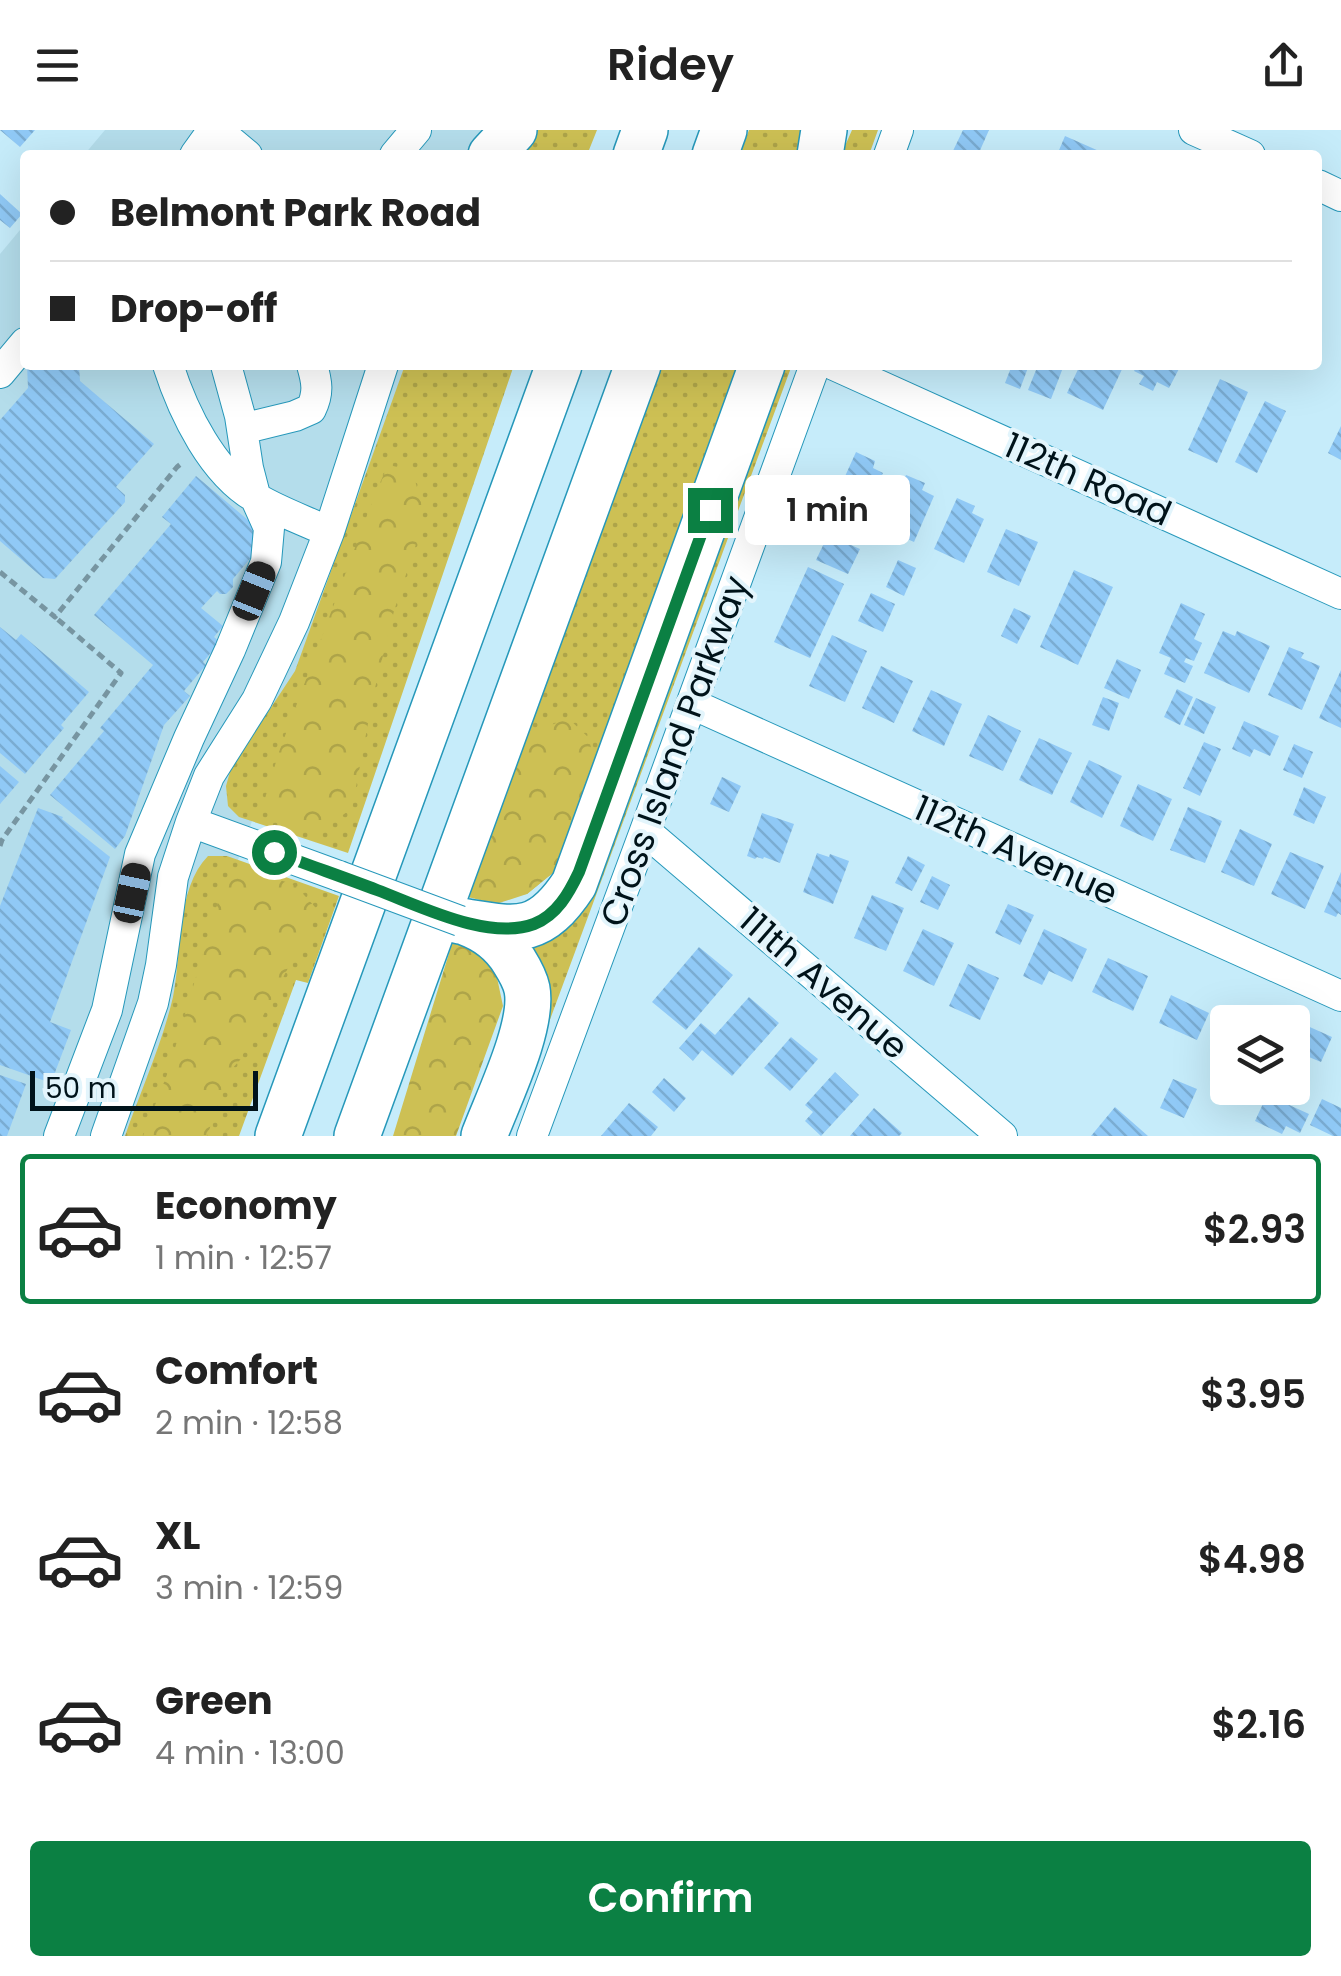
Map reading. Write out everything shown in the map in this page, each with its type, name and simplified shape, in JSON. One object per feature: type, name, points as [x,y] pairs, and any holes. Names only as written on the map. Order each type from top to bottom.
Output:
[{"type":"highway","points":[[496,150],[514,130]]},
{"type":"highway","points":[[278,1136],[557,370]]},
{"type":"highway","points":[[356,1136],[636,370]]},
{"type":"highway","points":[[460,921],[503,928],[530,925],[556,910],[574,884],[760,370]]},
{"type":"highway","points":[[460,921],[478,927],[502,944],[526,986],[528,1002],[522,1036],[484,1136]]},
{"type":"street","points":[[199,150],[215,130],[241,150]]},
{"type":"street","points":[[399,150],[416,130]]},
{"type":"street","points":[[1194,130],[1239,150]]},
{"type":"street","points":[[0,373],[20,350]]},
{"type":"street","points":[[59,1136],[107,1010],[140,854],[266,562],[270,528],[256,498],[227,370]]},
{"type":"street","points":[[242,429],[311,409],[318,382],[314,370]]},
{"type":"street","points":[[106,1136],[153,1004],[173,877],[191,822],[209,776],[256,700],[294,622],[329,532],[381,370]]},
{"type":"street","name":"Cross Island Parkway","points":[[532,1136],[813,370]]},
{"type":"street","name":"112th Road","points":[[845,370],[1341,594]]},
{"type":"street","points":[[171,375],[205,447],[232,482],[256,498],[329,532]]},
{"type":"street","name":"112th Avenue","points":[[692,704],[1341,996]]},
{"type":"street","points":[[191,822],[460,921]]},
{"type":"street","name":"111th Avenue","points":[[646,831],[1002,1136]]},
{"type":"path","points":[[55,617],[177,467],[205,447]]},
{"type":"path","points":[[0,572],[121,673],[0,846]]},
{"type":"shaded area","points":[[105,130],[501,130],[494,150],[88,150]]},
{"type":"shaded area","points":[[20,230],[20,370],[415,370],[138,1136],[0,1136],[0,254]]},
{"type":"green space","points":[[538,130],[597,130],[589,150],[520,150]]},
{"type":"green space","points":[[749,130],[804,130],[802,150],[742,150]]},
{"type":"green space","points":[[852,130],[878,130],[871,150],[843,150]]},
{"type":"green space","points":[[403,370],[512,370],[348,853],[239,817],[228,806],[226,786],[231,768],[295,671]]},
{"type":"green space","points":[[661,370],[735,370],[554,872],[527,894],[468,897]]},
{"type":"green space","points":[[777,370],[790,370],[507,1136],[525,944]]},
{"type":"green space","points":[[388,465],[412,470],[422,505],[417,541],[374,692],[352,808],[322,831],[293,829],[263,805],[279,752]]},
{"type":"green space","points":[[568,718],[589,738],[594,764],[554,872],[527,894],[496,904],[468,897],[522,748],[549,726]]},
{"type":"green space","points":[[208,856],[227,856],[339,896],[308,983],[296,980],[239,1136],[125,1136],[173,997],[190,885]]},
{"type":"green space","points":[[240,867],[295,885],[315,907],[310,937],[230,1071],[207,1136],[143,1136],[168,1072],[220,895]]},
{"type":"green space","points":[[454,937],[466,941],[495,968],[503,1006],[456,1136],[393,1136]]},
{"type":"building","points":[[0,130],[35,130],[20,147]]},
{"type":"building","points":[[963,130],[989,130],[980,150],[953,150]]},
{"type":"building","points":[[1065,136],[1097,150],[1059,150]]},
{"type":"building","points":[[0,194],[20,216],[10,228],[0,220]]},
{"type":"building","points":[[27,370],[79,370],[80,381],[154,444],[116,487],[125,495],[125,502],[55,579],[43,578],[0,541],[0,420],[28,388]]},
{"type":"building","points":[[1010,370],[1027,370],[1020,389],[1005,383]]},
{"type":"building","points":[[1036,370],[1062,370],[1051,399],[1028,390]]},
{"type":"building","points":[[1078,370],[1122,370],[1103,410],[1067,393]]},
{"type":"building","points":[[1178,370],[1169,388],[1157,382],[1153,391],[1139,384],[1144,376],[1134,371]]},
{"type":"building","points":[[1220,379],[1248,392],[1217,463],[1188,450]]},
{"type":"building","points":[[1265,401],[1286,411],[1257,473],[1235,462]]},
{"type":"building","points":[[1341,426],[1341,460],[1328,453]]},
{"type":"building","points":[[856,452],[875,461],[873,468],[883,473],[862,518],[832,505]]},
{"type":"building","points":[[906,475],[925,483],[922,490],[934,496],[914,542],[883,528]]},
{"type":"building","points":[[196,476],[268,537],[233,579],[233,587],[226,594],[217,591],[201,608],[223,626],[214,637],[220,642],[184,691],[190,696],[164,725],[125,836],[115,849],[50,795],[153,665],[94,615],[171,524],[162,517]]},
{"type":"building","points":[[957,498],[975,506],[972,513],[984,519],[964,563],[934,549]]},
{"type":"building","points":[[1006,529],[1038,542],[1019,586],[987,572]]},
{"type":"building","points":[[828,535],[860,549],[848,574],[816,560]]},
{"type":"building","points":[[898,560],[916,568],[904,596],[886,587]]},
{"type":"building","points":[[808,567],[844,584],[810,658],[774,642]]},
{"type":"building","points":[[1074,570],[1113,587],[1078,665],[1040,647]]},
{"type":"building","points":[[871,593],[895,604],[883,632],[858,621]]},
{"type":"building","points":[[1181,603],[1205,614],[1194,639],[1202,643],[1194,661],[1186,658],[1184,662],[1193,666],[1185,683],[1164,674],[1171,658],[1159,653]]},
{"type":"building","points":[[1014,608],[1031,616],[1017,644],[1001,636]]},
{"type":"building","points":[[0,627],[16,640],[21,634],[89,692],[25,774],[0,753]]},
{"type":"building","points":[[1223,631],[1235,636],[1237,631],[1270,646],[1249,693],[1204,673]]},
{"type":"building","points":[[832,635],[867,651],[845,702],[809,686]]},
{"type":"building","points":[[1289,647],[1304,653],[1301,658],[1320,666],[1302,710],[1268,695]]},
{"type":"building","points":[[1117,659],[1141,670],[1129,699],[1104,688]]},
{"type":"building","points":[[881,666],[913,681],[894,723],[862,708]]},
{"type":"building","points":[[1341,670],[1341,728],[1319,718]]},
{"type":"building","points":[[1177,689],[1193,697],[1180,725],[1164,717]]},
{"type":"building","points":[[931,690],[962,704],[944,746],[912,731]]},
{"type":"building","points":[[1103,697],[1119,703],[1109,731],[1092,725]]},
{"type":"building","points":[[1196,698],[1216,707],[1204,734],[1184,725]]},
{"type":"building","points":[[988,715],[1021,731],[1003,771],[969,756]]},
{"type":"building","points":[[1244,721],[1279,736],[1270,756],[1254,749],[1250,757],[1232,749]]},
{"type":"building","points":[[1039,738],[1072,753],[1052,795],[1019,780]]},
{"type":"building","points":[[1204,742],[1221,749],[1200,796],[1183,788]]},
{"type":"building","points":[[1294,744],[1313,752],[1302,778],[1283,770]]},
{"type":"building","points":[[1089,760],[1122,776],[1102,818],[1070,802]]},
{"type":"building","points":[[0,766],[19,782],[0,804]]},
{"type":"building","points":[[722,777],[741,786],[729,812],[710,804]]},
{"type":"building","points":[[1138,784],[1172,799],[1153,841],[1120,826]]},
{"type":"building","points":[[1304,787],[1326,797],[1314,824],[1293,815]]},
{"type":"building","points":[[1188,807],[1222,821],[1205,863],[1170,850]]},
{"type":"building","points":[[38,808],[63,817],[110,857],[50,1022],[71,1030],[51,1083],[0,1065],[0,906]]},
{"type":"building","points":[[762,813],[794,824],[780,863],[747,856]]},
{"type":"building","points":[[1240,829],[1272,844],[1254,886],[1221,872]]},
{"type":"building","points":[[1290,852],[1324,866],[1305,909],[1271,894]]},
{"type":"building","points":[[817,853],[849,861],[833,904],[803,892]]},
{"type":"building","points":[[908,856],[925,865],[912,891],[895,883]]},
{"type":"building","points":[[1341,872],[1341,915],[1336,917],[1324,912]]},
{"type":"building","points":[[932,876],[950,885],[938,910],[920,902]]},
{"type":"building","points":[[872,895],[904,908],[886,951],[854,938]]},
{"type":"building","points":[[1008,904],[1034,915],[1020,945],[995,933]]},
{"type":"building","points":[[923,929],[954,943],[934,986],[903,971]]},
{"type":"building","points":[[1044,929],[1087,949],[1072,982],[1049,971],[1042,985],[1023,976]]},
{"type":"building","points":[[699,947],[733,975],[686,1030],[652,1002]]},
{"type":"building","points":[[1108,958],[1148,976],[1133,1011],[1092,992]]},
{"type":"building","points":[[968,964],[999,978],[980,1020],[949,1006]]},
{"type":"building","points":[[1171,995],[1209,1013],[1197,1040],[1159,1023]]},
{"type":"building","points":[[749,997],[779,1023],[732,1076],[702,1050],[693,1061],[679,1048],[701,1023],[715,1035]]},
{"type":"building","points":[[1310,1027],[1332,1037],[1321,1062],[1310,1057]]},
{"type":"building","points":[[791,1037],[818,1059],[790,1091],[764,1068]]},
{"type":"building","points":[[835,1072],[859,1095],[821,1136],[805,1121],[813,1112],[805,1105]]},
{"type":"building","points":[[0,1075],[26,1084],[7,1136],[0,1136]]},
{"type":"building","points":[[664,1078],[686,1098],[674,1112],[652,1092]]},
{"type":"building","points":[[1173,1079],[1197,1089],[1184,1118],[1160,1108]]},
{"type":"building","points":[[1322,1099],[1341,1108],[1341,1136],[1310,1125]]},
{"type":"building","points":[[629,1103],[658,1127],[651,1136],[601,1136]]},
{"type":"building","points":[[1262,1105],[1289,1105],[1309,1114],[1300,1133],[1286,1126],[1282,1134],[1255,1121]]},
{"type":"building","points":[[1115,1107],[1148,1136],[1091,1136]]},
{"type":"building","points":[[874,1108],[902,1133],[899,1136],[850,1136]]},
{"type":"route","points":[[274,852],[460,921],[503,928],[530,925],[556,910],[579,872],[710,510]]}]
